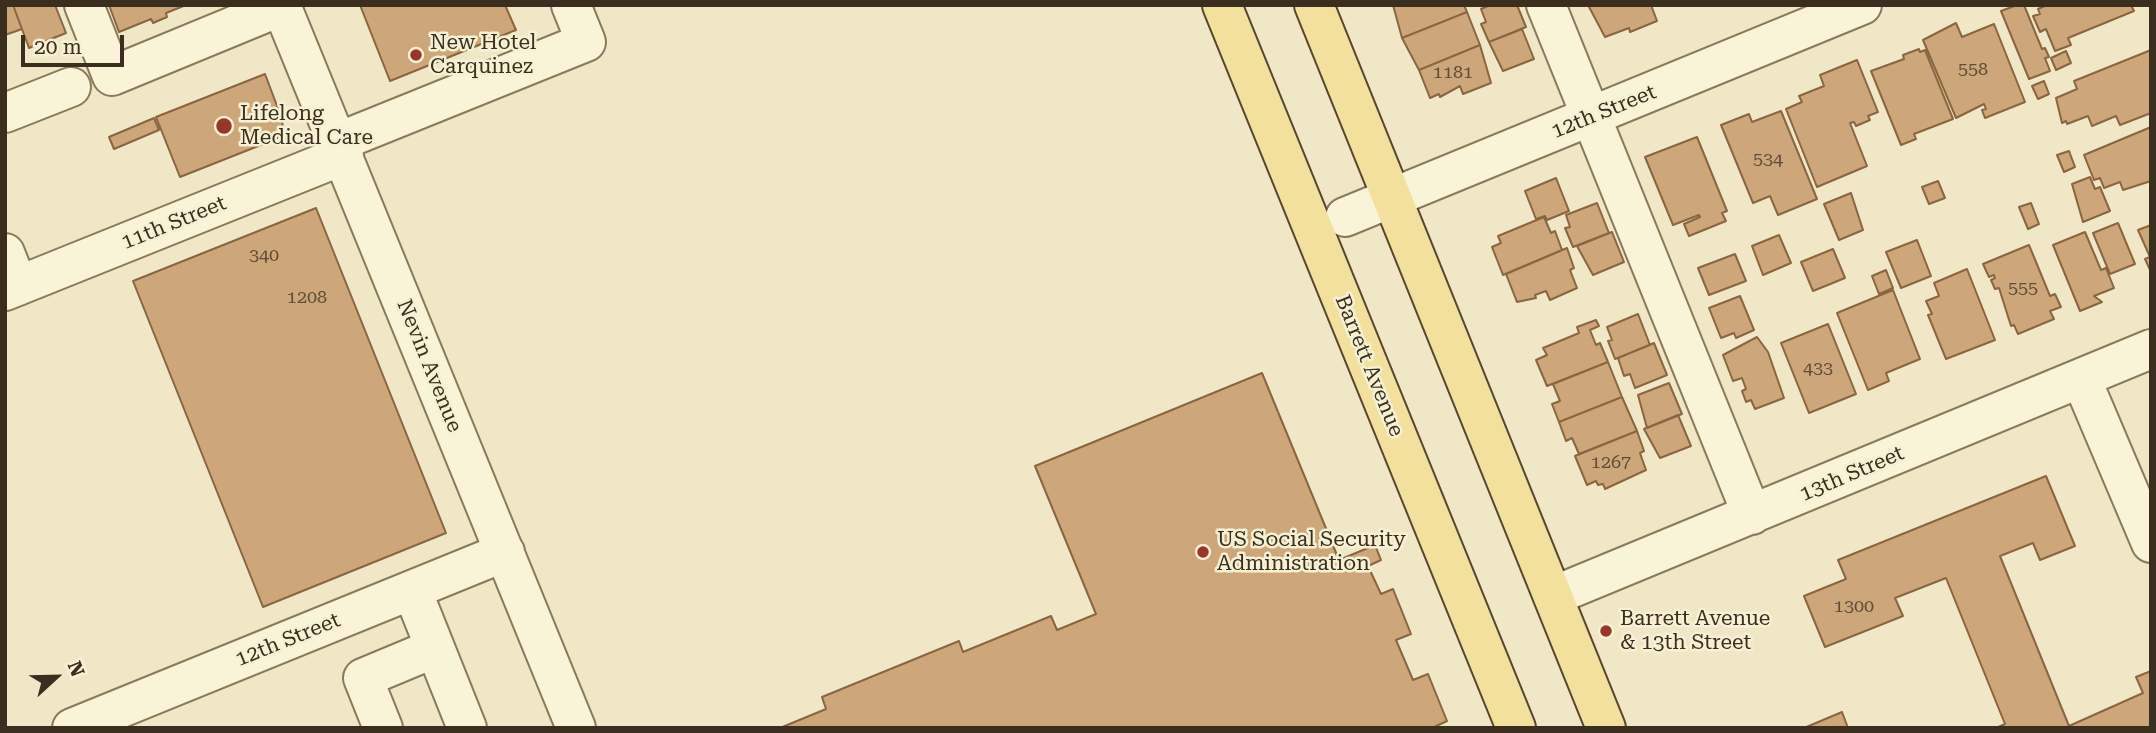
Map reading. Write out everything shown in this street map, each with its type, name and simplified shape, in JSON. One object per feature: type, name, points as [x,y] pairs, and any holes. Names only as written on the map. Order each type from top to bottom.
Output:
[{"type":"main road","name":"Barrett Avenue","points":[[1223,5],[1516,728]]},
{"type":"main road","points":[[1314,5],[1606,728]]},
{"type":"street","points":[[84,5],[112,76],[281,6]]},
{"type":"street","name":"11th Street","points":[[10,277],[341,148],[586,42],[572,5]]},
{"type":"street","points":[[1546,5],[1752,515]]},
{"type":"street","name":"12th Street","points":[[1345,217],[1862,5]]},
{"type":"street","name":"Nevin Avenue","points":[[281,6],[576,728]]},
{"type":"street","points":[[5,113],[71,87]]},
{"type":"street","name":"13th Street","points":[[1553,596],[2151,349]]},
{"type":"street","points":[[2081,379],[2138,477],[2151,543]]},
{"type":"street","name":"12th Street","points":[[72,728],[505,552]]},
{"type":"street","points":[[412,590],[467,728]]},
{"type":"street","points":[[383,728],[363,678],[435,648]]},
{"type":"building","points":[[5,5],[13,5],[22,29],[5,35]]},
{"type":"building","points":[[13,5],[55,5],[66,33],[29,48]]},
{"type":"building","points":[[109,5],[186,5],[166,13],[167,17],[153,23],[151,19],[119,32]]},
{"type":"building","name":"New Hotel Carquinez","points":[[360,5],[505,5],[516,30],[390,81]]},
{"type":"building","points":[[1393,5],[1464,5],[1467,12],[1402,38]]},
{"type":"building","points":[[1490,5],[1517,5],[1526,27],[1489,42],[1481,24],[1486,22],[1481,9]]},
{"type":"building","points":[[1588,5],[1651,5],[1657,21],[1630,32],[1629,28],[1605,37]]},
{"type":"building","points":[[2024,5],[2042,49],[2045,48],[2049,57],[2045,58],[2050,71],[2029,79],[2001,11]]},
{"type":"building","points":[[2047,5],[2131,5],[2134,11],[2068,38],[2071,45],[2055,51],[2046,29],[2040,32],[2033,16],[2040,14],[2038,9]]},
{"type":"building","points":[[1467,12],[1480,45],[1419,70],[1402,38]]},
{"type":"building","points":[[1956,23],[1962,37],[1994,24],[2025,102],[1985,118],[1982,110],[1986,109],[1984,104],[1956,118],[1923,40]]},
{"type":"building","points":[[1522,29],[1534,59],[1503,71],[1489,42]]},
{"type":"building","points":[[1480,45],[1491,83],[1463,94],[1460,86],[1440,97],[1439,94],[1430,98],[1419,70]]},
{"type":"building","points":[[1919,49],[1920,52],[1925,50],[1953,119],[1914,134],[1916,139],[1901,145],[1871,71],[1904,59],[1903,55]]},
{"type":"building","points":[[2151,50],[2151,113],[2120,125],[2116,116],[2092,126],[2088,116],[2067,124],[2066,121],[2062,123],[2056,98],[2077,89],[2074,81]]},
{"type":"building","points":[[2066,51],[2071,63],[2056,70],[2051,58]]},
{"type":"building","points":[[1857,60],[1878,112],[1868,116],[1870,120],[1856,126],[1854,122],[1850,123],[1867,166],[1817,187],[1786,109],[1802,102],[1799,96],[1824,86],[1820,75]]},
{"type":"building","points":[[265,74],[282,119],[283,131],[276,139],[180,177],[156,117]]},
{"type":"building","points":[[2044,81],[2049,94],[2038,99],[2032,86]]},
{"type":"building","points":[[1781,111],[1817,199],[1778,215],[1770,196],[1753,203],[1721,125],[1749,114],[1752,122]]},
{"type":"building","points":[[154,118],[159,130],[114,149],[109,137]]},
{"type":"building","points":[[2151,127],[2151,181],[2123,190],[2120,182],[2104,188],[2100,178],[2094,180],[2084,155]]},
{"type":"building","points":[[1697,137],[1727,211],[1722,213],[1726,221],[1689,236],[1684,224],[1700,217],[1699,215],[1673,225],[1645,157]]},
{"type":"building","points":[[2069,151],[2075,167],[2064,172],[2057,155]]},
{"type":"building","points":[[2090,177],[2095,189],[2100,187],[2110,211],[2083,222],[2072,184]]},
{"type":"building","points":[[1556,178],[1569,211],[1547,220],[1545,216],[1536,219],[1525,191]]},
{"type":"building","points":[[1938,181],[1945,198],[1929,204],[1922,187]]},
{"type":"building","points":[[1851,193],[1863,230],[1839,240],[1824,204]]},
{"type":"building","points":[[1597,203],[1609,233],[1573,247],[1565,228],[1570,227],[1566,215]]},
{"type":"building","points":[[2031,203],[2039,224],[2028,229],[2019,207]]},
{"type":"building","points":[[316,208],[446,533],[263,607],[133,281]]},
{"type":"building","points":[[1544,217],[1551,233],[1555,231],[1562,250],[1503,275],[1492,247],[1501,243],[1498,236]]},
{"type":"building","points":[[2118,223],[2135,264],[2110,274],[2093,233]]},
{"type":"building","points":[[2151,225],[2151,272],[2145,259],[2150,257],[2138,230]]},
{"type":"building","points":[[1612,232],[1624,262],[1593,275],[1577,246]]},
{"type":"building","points":[[2085,232],[2101,270],[2106,268],[2114,288],[2094,296],[2102,302],[2080,311],[2053,245]]},
{"type":"building","points":[[1779,235],[1791,263],[1763,275],[1752,246]]},
{"type":"building","points":[[1917,240],[1931,276],[1901,288],[1886,252]]},
{"type":"building","points":[[2029,245],[2050,296],[2055,294],[2061,307],[2050,311],[2054,319],[2018,334],[2014,325],[2011,326],[1999,288],[1995,289],[1991,280],[1995,278],[1994,275],[1989,277],[1983,264]]},
{"type":"building","points":[[1567,248],[1574,268],[1570,270],[1577,288],[1550,300],[1546,291],[1535,295],[1536,298],[1517,302],[1506,274]]},
{"type":"building","points":[[1833,249],[1845,278],[1813,291],[1801,262]]},
{"type":"building","points":[[1735,254],[1746,281],[1709,295],[1698,268]]},
{"type":"building","points":[[1967,269],[1995,340],[1946,359],[1928,315],[1932,314],[1926,301],[1939,296],[1934,283]]},
{"type":"building","points":[[1886,270],[1893,288],[1879,294],[1872,276]]},
{"type":"building","points":[[1893,290],[1920,359],[1886,373],[1889,381],[1868,390],[1837,313]]},
{"type":"building","points":[[1740,296],[1754,330],[1736,338],[1734,333],[1721,338],[1709,308]]},
{"type":"building","points":[[1638,314],[1650,345],[1615,359],[1608,341],[1612,340],[1607,327]]},
{"type":"building","points":[[1596,320],[1599,326],[1590,330],[1596,345],[1600,343],[1608,362],[1547,386],[1536,360],[1547,355],[1543,348],[1579,333],[1577,327]]},
{"type":"building","points":[[1828,324],[1856,394],[1809,413],[1781,343]]},
{"type":"building","points":[[1757,337],[1768,352],[1784,398],[1755,409],[1751,400],[1746,402],[1742,391],[1746,389],[1742,378],[1733,381],[1723,355]]},
{"type":"building","points":[[1654,343],[1667,375],[1635,388],[1630,374],[1624,376],[1618,358]]},
{"type":"building","points":[[1608,362],[1622,397],[1559,422],[1552,404],[1560,401],[1553,384]]},
{"type":"building","name":"US Social Security Administration","points":[[1262,373],[1339,560],[1375,545],[1381,560],[1368,566],[1381,594],[1393,589],[1411,634],[1396,640],[1413,680],[1428,674],[1447,721],[1432,728],[780,728],[826,709],[822,697],[959,641],[963,652],[1051,616],[1057,630],[1096,614],[1035,466]]},
{"type":"building","points":[[1669,383],[1682,414],[1647,428],[1638,395]]},
{"type":"building","points":[[1622,397],[1637,431],[1579,454],[1572,438],[1566,441],[1559,422]]},
{"type":"building","points":[[1678,415],[1691,446],[1660,458],[1644,429]]},
{"type":"building","points":[[1637,431],[1644,451],[1640,453],[1646,470],[1605,489],[1603,484],[1598,485],[1596,481],[1587,485],[1575,456]]},
{"type":"building","points":[[2046,476],[2075,546],[2040,560],[2033,543],[2000,556],[2069,726],[2143,693],[2136,677],[2151,671],[2151,728],[1996,728],[2005,724],[1946,578],[1895,598],[1903,616],[1825,647],[1804,596],[1846,579],[1838,560]]},
{"type":"building","points":[[1842,712],[1848,728],[1804,728]]},
{"type":"place","name":"New Hotel Carquinez","points":[[416,55]]},
{"type":"place","name":"Lifelong Medical Care","points":[[224,126]]},
{"type":"place","name":"US Social Security Administration","points":[[1203,552]]},
{"type":"place","name":"Barrett Avenue & 13th Street","points":[[1606,631]]}]
